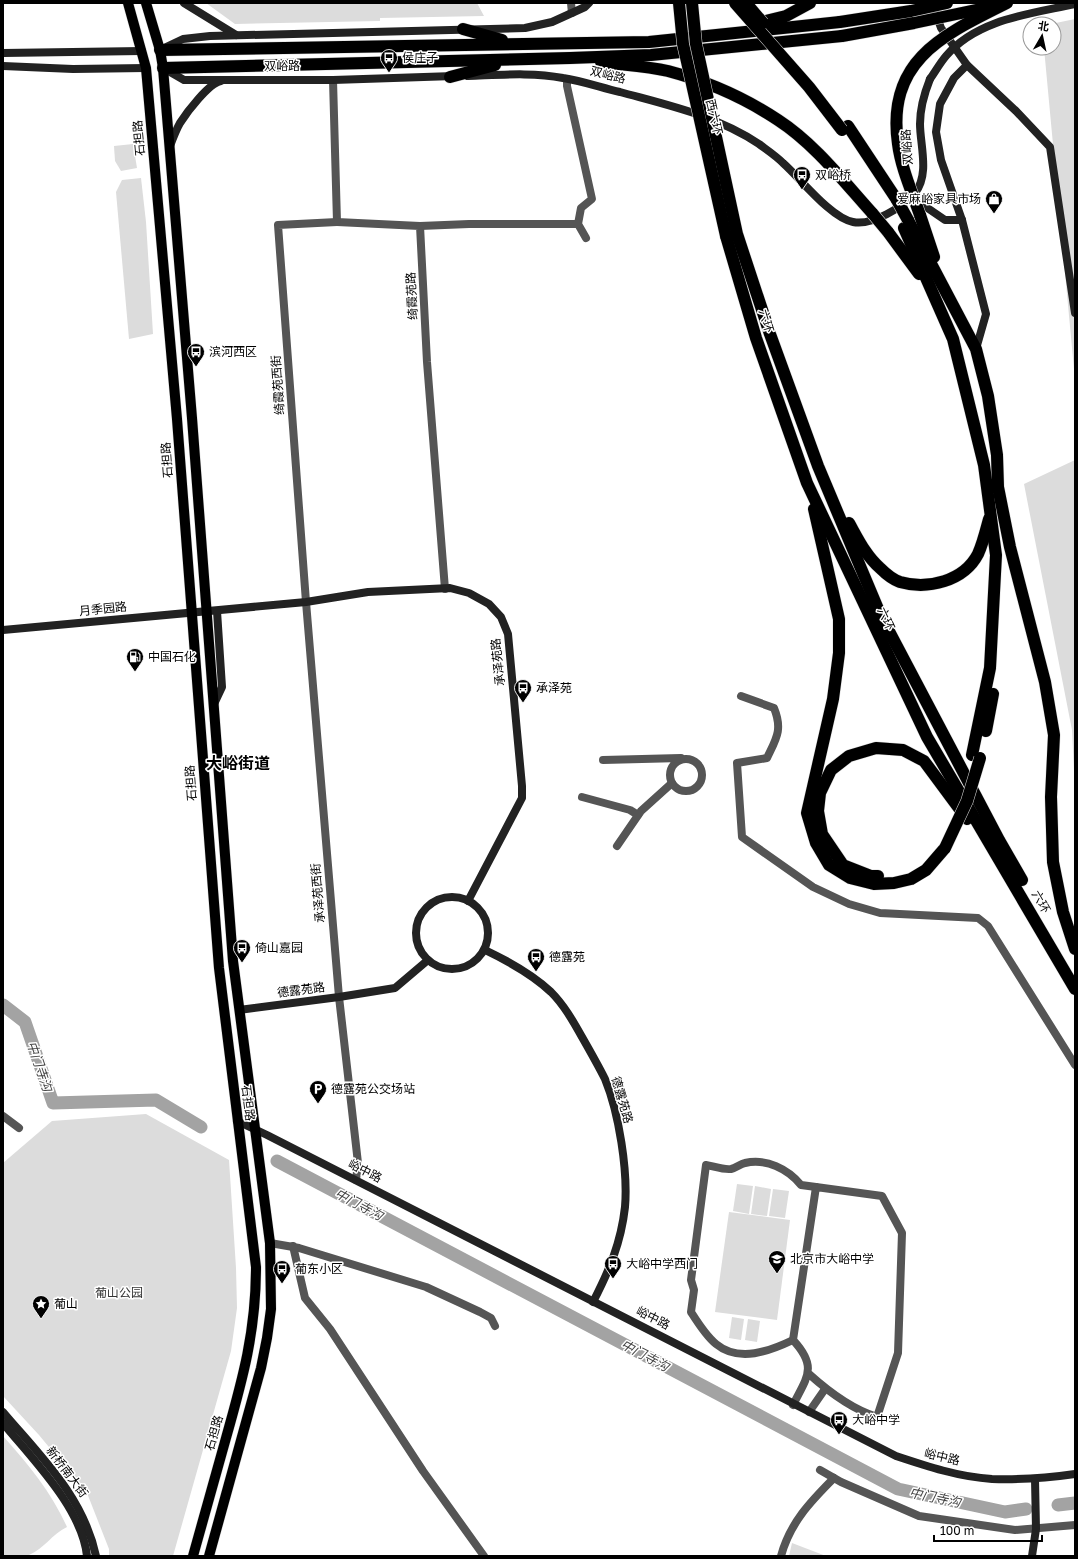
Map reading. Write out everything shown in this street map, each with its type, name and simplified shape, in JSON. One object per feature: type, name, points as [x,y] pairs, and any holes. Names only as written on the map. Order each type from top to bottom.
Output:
[{"type":"highway","name":"西六环","points":[[679,3],[684,44],[732,235]]},
{"type":"highway","name":"西六环","points":[[692,3],[696,44],[732,235]]},
{"type":"highway","points":[[735,3],[845,128]]},
{"type":"highway","points":[[746,3],[814,82],[894,202],[946,292],[976,349],[988,396],[997,455],[1002,608],[997,668],[976,756],[942,846],[926,870],[911,878],[894,884],[874,884],[850,878],[829,865],[816,843],[807,813],[833,699],[839,652],[839,619],[829,570],[807,483]]},
{"type":"highway","points":[[712,35],[786,16],[810,3]]},
{"type":"highway","name":"双峪路","points":[[160,50],[649,42],[840,22],[911,11],[947,3]]},
{"type":"highway","name":"双峪路","points":[[163,68],[516,60],[651,54],[842,36],[914,23],[1007,3]]},
{"type":"highway","points":[[946,292],[898,145],[896,123],[899,101],[906,80],[915,63],[923,53],[945,36],[1007,3]]},
{"type":"highway","points":[[463,29],[515,44]]},
{"type":"highway","points":[[570,58],[667,71],[725,91],[779,120],[825,161],[873,214],[934,294]]},
{"type":"highway","points":[[450,76],[516,60]]},
{"type":"highway","points":[[905,222],[953,339],[984,465],[991,514],[996,555],[991,653],[976,756]]},
{"type":"highway","name":"六环","points":[[732,235],[818,466],[881,616],[999,840],[1075,974]]},
{"type":"highway","name":"六环","points":[[732,235],[756,338],[807,483],[927,737],[1075,989]]},
{"type":"highway","points":[[818,466],[864,550],[880,568],[900,582],[929,585],[948,580],[963,572],[978,554],[991,514]]},
{"type":"highway","points":[[998,487],[1014,562],[1045,682],[1054,735],[1051,797],[1053,862],[1063,912],[1075,949]]},
{"type":"highway","points":[[942,846],[910,870],[893,875],[872,876],[843,865],[822,834],[818,811],[820,793],[831,770],[849,756],[876,748],[903,750],[924,761],[939,779],[1017,889]]},
{"type":"main road","name":"石担路","points":[[128,3],[146,68],[177,411],[219,968],[256,1268],[256,1300],[253,1329],[246,1366],[193,1556]]},
{"type":"main road","name":"石担路","points":[[146,3],[160,50],[163,68],[233,961],[260,1179],[270,1242],[271,1309],[267,1338],[260,1374],[209,1556]]},
{"type":"main road","points":[[142,51],[160,50]]},
{"type":"main road","points":[[146,68],[163,68]]},
{"type":"street","points":[[184,3],[236,35]]},
{"type":"street","points":[[571,3],[572,13]]},
{"type":"street","points":[[160,50],[183,39],[236,35],[525,28],[552,22],[589,3]]},
{"type":"street","points":[[932,3],[941,28],[967,65],[1016,111],[1050,147],[1075,313]]},
{"type":"street","name":"双峪路","points":[[163,68],[184,80],[333,80],[521,74],[567,79],[672,106],[726,125],[757,143],[782,161],[834,213],[854,223],[866,223],[885,216],[915,193],[924,167],[920,123],[922,98],[930,79],[946,56],[966,37],[990,24],[1075,4]]},
{"type":"street","points":[[3,53],[142,51]]},
{"type":"street","points":[[967,65],[954,78],[940,104],[936,132],[941,160],[962,220],[986,314],[976,349]]},
{"type":"street","points":[[3,66],[73,69],[146,68]]},
{"type":"street","points":[[567,79],[567,86],[592,199],[582,208],[578,224],[586,238]]},
{"type":"street","points":[[170,146],[180,123],[198,100],[217,82],[226,80]]},
{"type":"street","points":[[333,80],[336,222],[420,226],[469,224],[578,224]]},
{"type":"street","points":[[915,193],[926,207],[945,220],[962,220]]},
{"type":"street","name":"绮霞苑西街","points":[[306,602],[278,225],[336,222]]},
{"type":"street","name":"绮霞苑路","points":[[420,226],[427,362],[445,589]]},
{"type":"street","name":"承泽苑路","points":[[206,611],[306,602],[368,592],[445,589],[469,593],[489,604],[501,617],[508,634],[522,798],[468,901]]},
{"type":"street","name":"承泽苑西街","points":[[306,602],[339,997],[357,1145],[358,1163],[356,1180]]},
{"type":"street","points":[[213,707],[222,687],[217,610]]},
{"type":"street","name":"月季园路","points":[[3,630],[206,611]]},
{"type":"street","points":[[741,696],[774,708],[779,720],[777,736],[767,758],[738,763],[742,837],[813,887],[849,904],[880,913],[978,918],[988,926],[1075,1065]]},
{"type":"street","points":[[603,760],[684,758],[694,760],[701,768],[702,779],[696,788],[685,791],[680,790],[672,783],[670,778],[671,767],[674,763],[684,758]]},
{"type":"street","points":[[617,846],[638,815],[672,783]]},
{"type":"street","points":[[582,797],[630,810],[638,815]]},
{"type":"street","points":[[456,897],[468,901],[477,907],[486,922],[488,939],[485,950],[478,959],[468,966],[457,969],[446,969],[428,960],[419,947],[416,935],[417,923],[423,912],[432,903],[443,898],[456,897]]},
{"type":"street","name":"德露苑路","points":[[485,950],[513,963],[553,995],[569,1015],[593,1056],[605,1081],[613,1104],[624,1167],[625,1207],[612,1266],[594,1302]]},
{"type":"street","name":"德露苑路","points":[[239,1010],[395,988],[428,960]]},
{"type":"street","points":[[3,1116],[19,1128]]},
{"type":"street","name":"峪中路","points":[[237,1121],[356,1180],[713,1362],[793,1405],[896,1456],[932,1468],[990,1479],[1035,1479],[1075,1474]]},
{"type":"street","points":[[794,1340],[762,1353],[746,1354],[726,1350],[716,1344],[691,1312],[694,1290],[691,1280],[706,1165],[731,1169],[745,1163],[758,1162],[774,1165],[790,1173],[801,1185],[816,1187],[882,1196],[902,1233],[898,1353],[877,1417],[846,1403],[825,1389],[809,1374],[806,1357],[794,1340],[816,1187]]},
{"type":"street","points":[[270,1242],[292,1246],[426,1287],[491,1318],[495,1326]]},
{"type":"street","points":[[292,1246],[305,1298],[330,1328],[423,1471],[484,1556]]},
{"type":"street","points":[[793,1405],[809,1374]]},
{"type":"street","points":[[809,1412],[825,1389]]},
{"type":"street","name":"新桥南大街","points":[[3,1412],[66,1486],[82,1513],[92,1536],[96,1556]]},
{"type":"street","name":"新桥南大街","points":[[3,1423],[59,1492],[74,1518],[86,1549],[87,1556]]},
{"type":"street","points":[[820,1470],[834,1478],[919,1516],[1015,1530],[1075,1525]]},
{"type":"street","points":[[781,1556],[786,1538],[807,1506],[834,1478]]},
{"type":"street","points":[[1032,1556],[1036,1529],[1035,1479]]},
{"type":"green space","points":[[206,3],[477,3],[484,16],[380,18],[380,21],[235,24]]},
{"type":"green space","points":[[1075,19],[1075,380],[1045,56],[1062,56],[1062,22]]},
{"type":"green space","points":[[133,144],[137,168],[121,171],[115,161],[114,146]]},
{"type":"green space","points":[[141,178],[146,222],[153,334],[129,339],[116,192],[122,180]]},
{"type":"green space","points":[[1075,460],[1075,791],[1072,730],[1024,484]]},
{"type":"green space","name":"葡山公园","points":[[146,1114],[229,1160],[237,1308],[231,1351],[173,1556],[109,1556],[109,1549],[87,1493],[39,1435],[3,1396],[3,1163],[52,1121]]},
{"type":"green space","points":[[737,1184],[753,1186],[749,1214],[733,1211]]},
{"type":"green space","points":[[755,1186],[771,1189],[767,1216],[751,1214]]},
{"type":"green space","points":[[773,1189],[789,1191],[785,1218],[769,1216]]},
{"type":"green space","points":[[729,1212],[790,1220],[777,1320],[715,1312]]},
{"type":"green space","points":[[732,1317],[744,1319],[741,1340],[729,1338]]},
{"type":"green space","points":[[748,1319],[760,1321],[757,1342],[745,1340]]},
{"type":"green space","points":[[3,1436],[39,1479],[61,1514],[67,1527],[57,1533],[39,1549],[29,1555],[20,1557],[3,1556]]},
{"type":"green space","points":[[792,1543],[826,1556],[789,1556]]},
{"type":"waterway","name":"中门寺沟","points":[[3,1005],[25,1022],[53,1103],[156,1100],[201,1127]]},
{"type":"waterway","name":"中门寺沟","points":[[277,1161],[898,1489],[1005,1512],[1026,1509]]},
{"type":"waterway","name":"中门寺沟","points":[[1058,1505],[1075,1503]]},
{"type":"place","name":"侯庄子","points":[[389,73]]},
{"type":"place","name":"双峪桥","points":[[802,190]]},
{"type":"place","name":"爱麻峪家具市场","points":[[994,214]]},
{"type":"place","name":"滨河西区","points":[[196,367]]},
{"type":"place","name":"中国石化","points":[[135,672]]},
{"type":"place","name":"承泽苑","points":[[523,703]]},
{"type":"place","name":"倚山嘉园","points":[[242,963]]},
{"type":"place","name":"德露苑","points":[[536,972]]},
{"type":"place","name":"德露苑公交场站","points":[[318,1104]]},
{"type":"place","name":"北京市大峪中学","points":[[777,1274]]},
{"type":"place","name":"大峪中学西门","points":[[613,1279]]},
{"type":"place","name":"葡东小区","points":[[282,1284]]},
{"type":"place","name":"葡山","points":[[41,1319]]},
{"type":"place","name":"大峪中学","points":[[839,1435]]},
{"type":"district","name":"大峪街道","points":[[238,763]]}]
